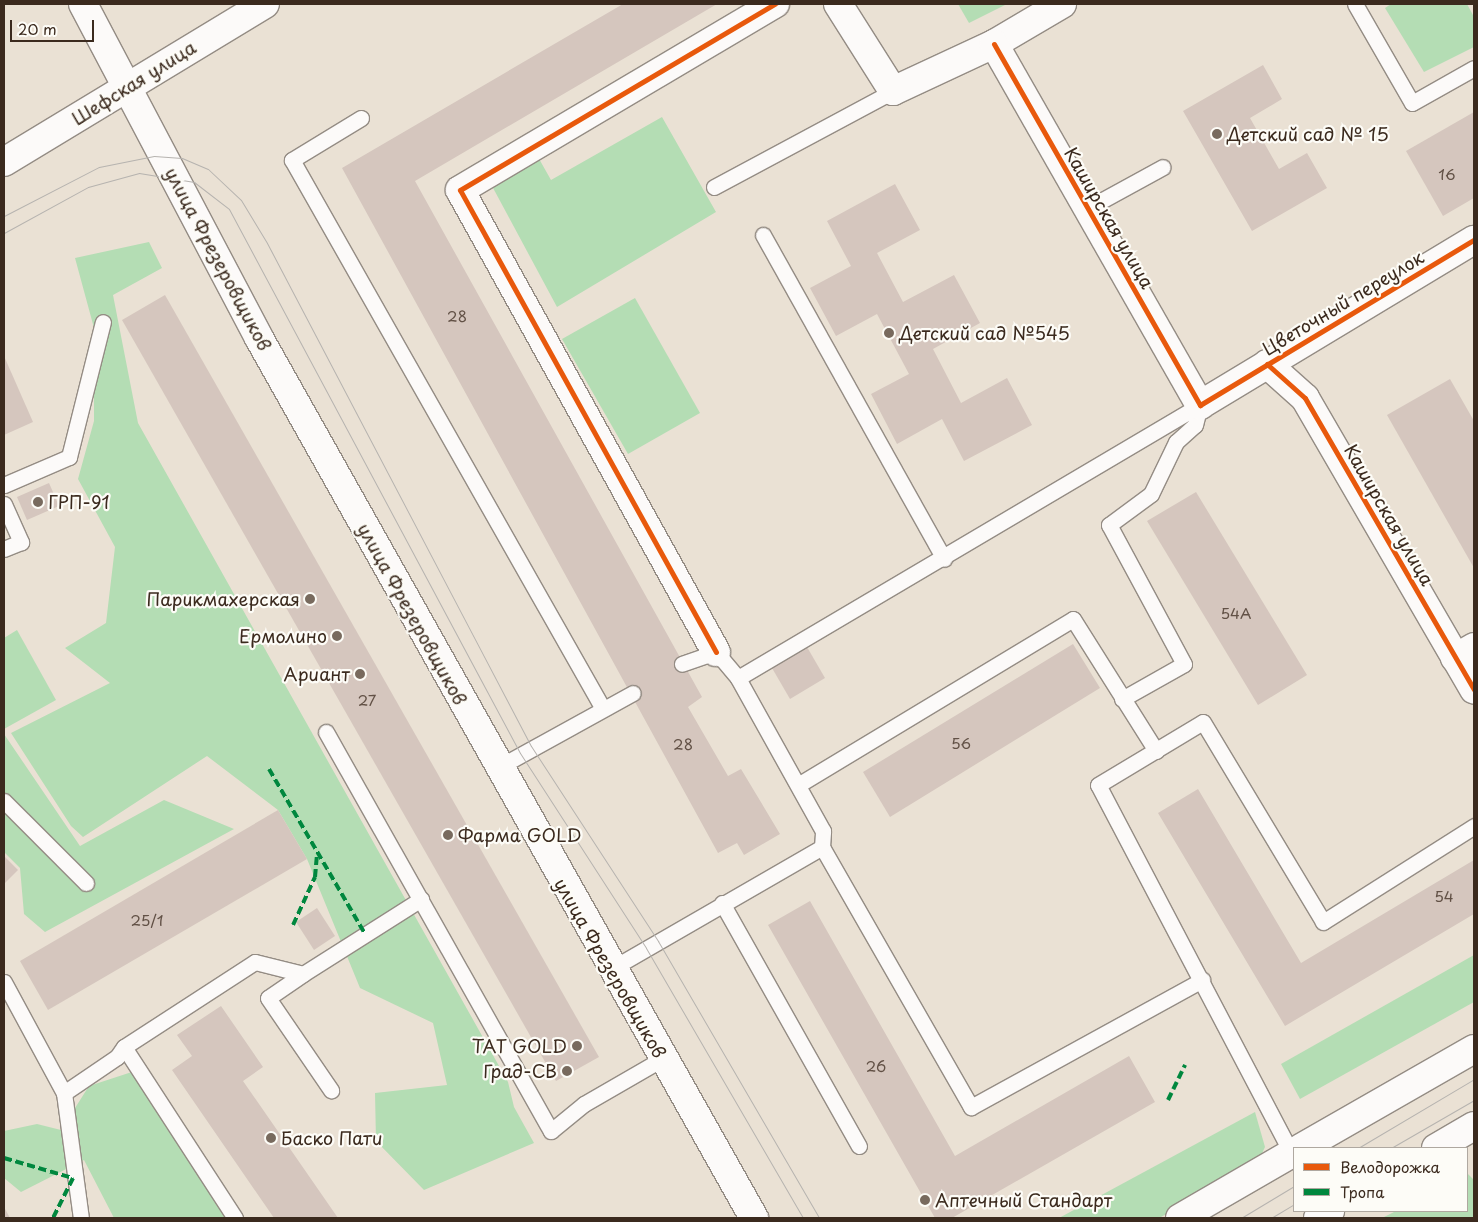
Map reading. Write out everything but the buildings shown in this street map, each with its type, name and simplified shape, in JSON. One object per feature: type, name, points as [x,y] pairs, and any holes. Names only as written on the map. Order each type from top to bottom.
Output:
[{"type":"street","name":"улица Фрезеровщиков","points":[[83,4],[259,338],[610,969],[754,1218]]},
{"type":"street","name":"Шефская улица","points":[[4,162],[265,4]]},
{"type":"street","points":[[716,652],[460,190],[774,4]]},
{"type":"street","points":[[838,4],[893,91],[994,44],[1062,4]]},
{"type":"street","name":"Каширская улица","points":[[994,44],[1200,405]]},
{"type":"street","name":"Цветочный переулок","points":[[1200,405],[1474,240]]},
{"type":"street","name":"Каширская улица","points":[[1267,364],[1305,398],[1464,653],[1474,690]]},
{"type":"street","points":[[1306,1147],[1474,1049]]},
{"type":"street","points":[[1438,1147],[1474,1126]]},
{"type":"street","points":[[1180,1218],[1293,1155]]},
{"type":"street","points":[[1316,1218],[1328,1212]]},
{"type":"lane","points":[[1354,4],[1412,103],[1474,68]]},
{"type":"lane","points":[[714,186],[893,91]]},
{"type":"lane","points":[[361,118],[292,160],[602,707]]},
{"type":"lane","points":[[1088,208],[1163,167]]},
{"type":"lane","points":[[763,235],[944,560]]},
{"type":"lane","points":[[4,485],[68,457],[103,322]]},
{"type":"lane","points":[[738,678],[944,560],[1200,405]]},
{"type":"lane","points":[[1122,699],[1184,664],[1109,525],[1151,494],[1176,442],[1195,425],[1200,405]]},
{"type":"lane","points":[[4,504],[21,542],[4,549]]},
{"type":"lane","points":[[798,785],[1073,619],[1156,751]]},
{"type":"lane","points":[[682,664],[716,652],[738,678],[823,831],[822,847],[971,1108],[1202,980]]},
{"type":"lane","points":[[497,768],[602,707],[633,693]]},
{"type":"lane","points":[[1293,1147],[1098,785],[1203,722],[1323,922],[1474,826]]},
{"type":"lane","points":[[326,732],[551,1131],[584,1104],[662,1059]]},
{"type":"lane","points":[[4,801],[86,883]]},
{"type":"lane","points":[[610,969],[822,847]]},
{"type":"lane","points":[[330,1090],[268,998],[421,899]]},
{"type":"lane","points":[[722,904],[859,1146]]},
{"type":"lane","points":[[64,1092],[117,1057],[124,1047],[255,962],[303,974]]},
{"type":"lane","points":[[4,982],[64,1092],[82,1218]]},
{"type":"lane","points":[[124,1047],[235,1218]]},
{"type":"green space","points":[[958,4],[1007,4],[969,23]]},
{"type":"green space","points":[[1391,4],[1467,4],[1474,17],[1474,47],[1424,72],[1385,8]]},
{"type":"green space","points":[[662,117],[716,212],[557,307],[492,186],[538,157],[551,180]]},
{"type":"green space","points":[[149,242],[162,268],[113,295],[138,423],[508,1082],[514,1107],[534,1143],[424,1190],[376,1141],[375,1093],[447,1085],[433,1023],[360,988],[307,859],[278,810],[207,756],[83,837],[71,826],[11,733],[110,683],[65,648],[106,623],[115,547],[78,479],[94,421],[94,328],[75,258]]},
{"type":"green space","points":[[635,298],[700,413],[628,454],[562,339]]},
{"type":"green space","points":[[17,630],[56,700],[4,729],[4,638]]},
{"type":"green space","points":[[4,734],[80,846],[164,800],[234,829],[45,932],[24,914],[20,868],[4,852]]},
{"type":"green space","points":[[1474,955],[1474,1002],[1300,1099],[1281,1064]]},
{"type":"green space","points":[[141,1069],[239,1218],[114,1218],[84,1160],[21,1192],[4,1178],[4,1131],[37,1124],[61,1130],[89,1086]]},
{"type":"green space","points":[[1255,1112],[1265,1147],[1256,1166],[1159,1218],[1059,1218]]},
{"type":"green space","points":[[1468,1174],[1474,1180],[1474,1218],[1382,1218],[1394,1212],[1468,1212]]},
{"type":"tram line","points":[[4,216],[99,167],[154,156],[182,158],[208,169],[241,200],[267,243],[531,746],[658,941],[819,1218]]},
{"type":"tram line","points":[[4,233],[88,187],[139,173],[194,182],[229,209],[520,753],[646,948],[803,1218]]},
{"type":"tram line","points":[[1360,1147],[1474,1079]]},
{"type":"tram line","points":[[1393,1147],[1474,1100]]},
{"type":"tram line","points":[[1241,1218],[1293,1187]]},
{"type":"tram line","points":[[1271,1218],[1293,1205]]},
{"type":"marked path","points":[[269,769],[365,934]]},
{"type":"marked path","points":[[293,925],[315,877],[317,856]]},
{"type":"marked path","points":[[1168,1100],[1185,1065]]},
{"type":"marked path","points":[[4,1158],[73,1178],[53,1218]]},
{"type":"cycle path","points":[[716,652],[460,190],[775,4]]},
{"type":"cycle path","points":[[994,44],[1200,405],[1474,240]]},
{"type":"cycle path","points":[[1267,364],[1305,398],[1474,690]]},
{"type":"place","name":"Детский сад № 15","points":[[1217,134]]},
{"type":"place","name":"Детский сад №545","points":[[889,333]]},
{"type":"place","name":"ГРП-91","points":[[38,502]]},
{"type":"place","name":"Парикмахерская","points":[[310,599]]},
{"type":"place","name":"Ермолино","points":[[337,636]]},
{"type":"place","name":"Ариант","points":[[360,674]]},
{"type":"place","name":"Фарма GOLD","points":[[448,835]]},
{"type":"place","name":"TAT GOLD","points":[[577,1046]]},
{"type":"place","name":"Град-СВ","points":[[567,1071]]},
{"type":"place","name":"Баско Пати","points":[[271,1138]]},
{"type":"place","name":"Аптечный Стандарт","points":[[925,1200]]}]
